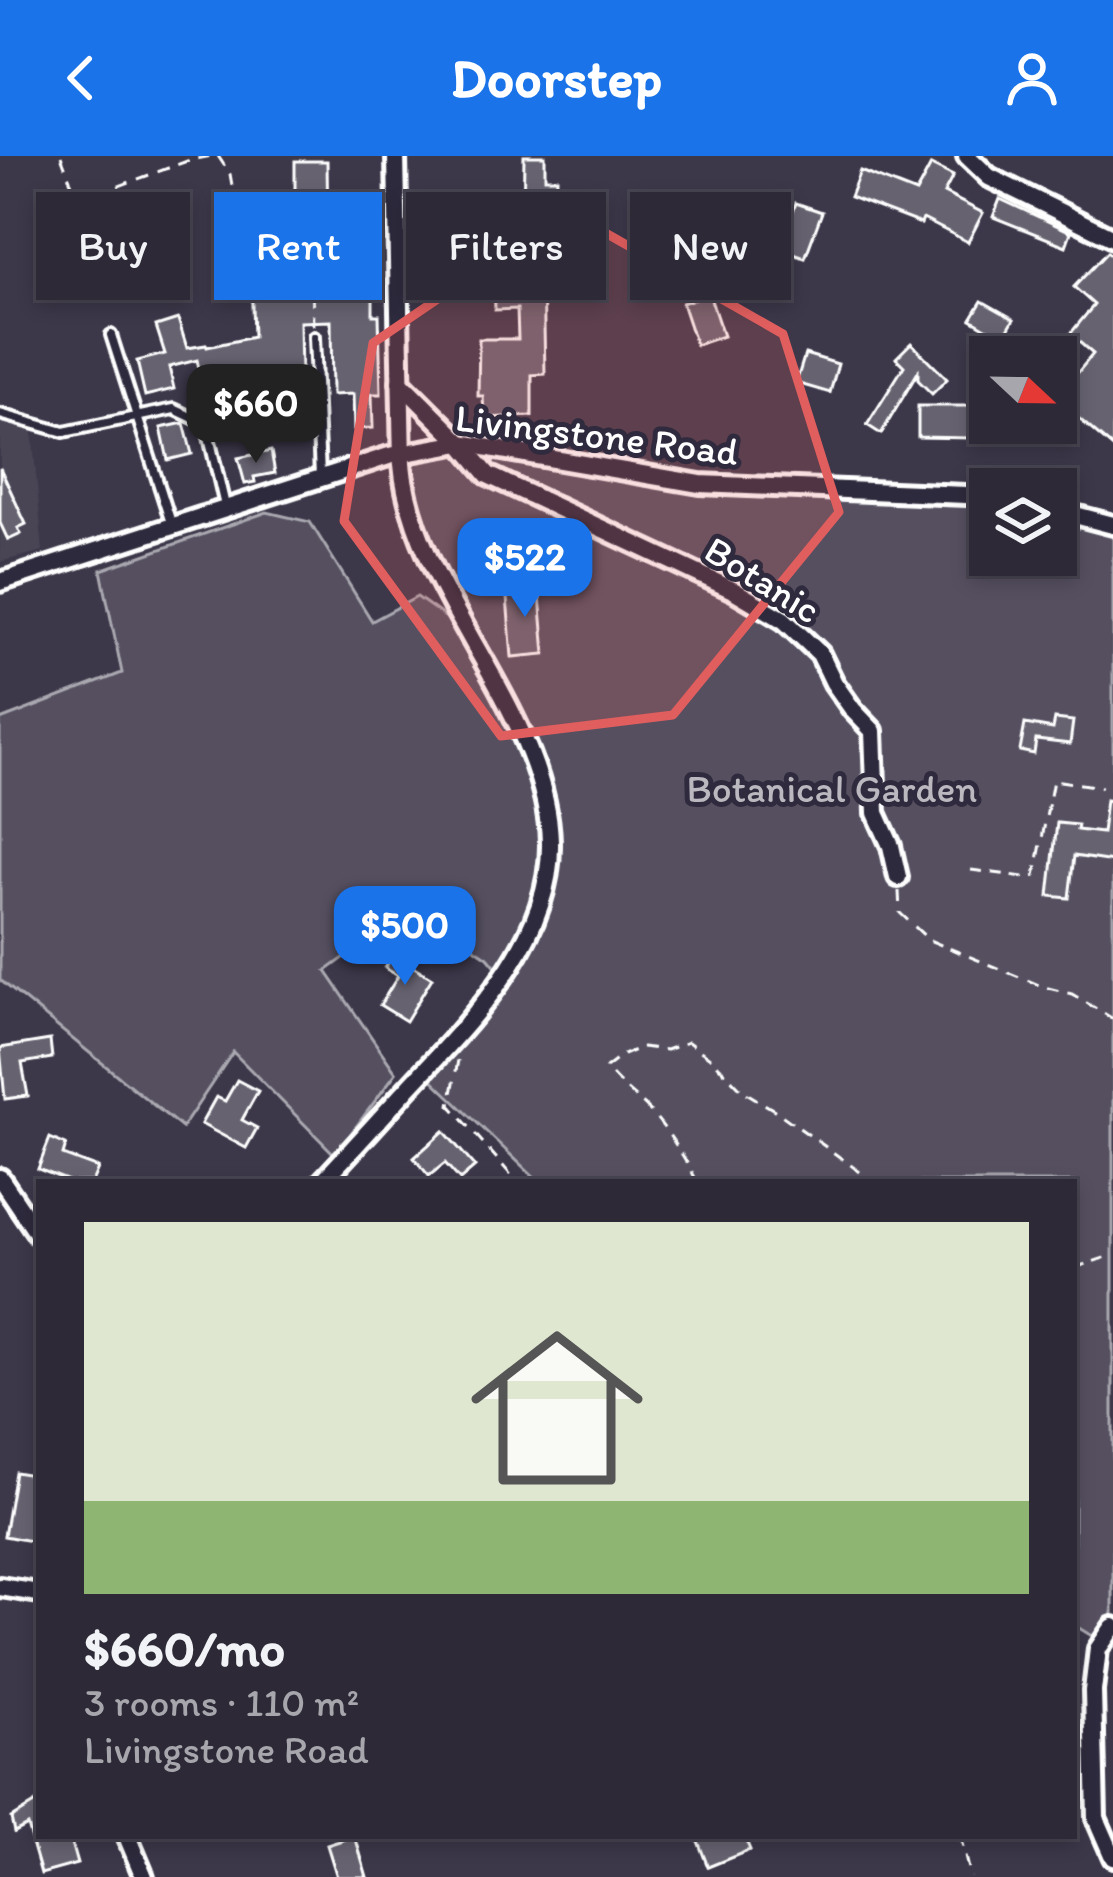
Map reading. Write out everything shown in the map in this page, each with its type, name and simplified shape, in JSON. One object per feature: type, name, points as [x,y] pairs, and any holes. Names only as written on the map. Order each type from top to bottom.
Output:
[{"type":"street","points":[[329,1179],[502,977],[544,893],[550,836],[531,757],[413,520],[405,492],[396,156]]},
{"type":"street","points":[[967,156],[989,177],[1113,238]]},
{"type":"street","points":[[375,460],[389,438],[400,382]]},
{"type":"street","name":"Botanic","points":[[400,382],[488,475],[734,590],[784,620],[820,655],[834,682],[872,731],[876,813],[898,877]]},
{"type":"street","name":"Livingstone Road","points":[[0,582],[375,460],[461,442],[700,484],[969,495]]},
{"type":"street","points":[[1077,516],[1113,525]]},
{"type":"street","points":[[0,1178],[36,1232]]},
{"type":"street","points":[[0,1587],[36,1593]]},
{"type":"street","points":[[1113,1627],[1097,1649],[1093,1691],[1096,1818],[1113,1857]]},
{"type":"street","points":[[128,1839],[144,1877]]},
{"type":"lane","points":[[111,335],[172,527]]},
{"type":"lane","points":[[314,338],[320,478]]},
{"type":"lane","points":[[0,414],[64,432],[174,409],[206,424],[226,508]]},
{"type":"path","points":[[62,156],[74,190],[89,197],[190,160],[215,156],[230,174],[233,192]]},
{"type":"path","points":[[382,271],[398,271]]},
{"type":"path","points":[[313,300],[314,338]]},
{"type":"path","points":[[971,870],[1035,876],[1053,780],[1102,787]]},
{"type":"path","points":[[898,877],[900,913],[928,940],[1072,994],[1113,1019]]},
{"type":"path","points":[[463,1026],[450,1105],[514,1179]]},
{"type":"path","points":[[696,1179],[644,1105],[622,1089],[606,1068],[623,1055],[642,1047],[666,1050],[688,1042],[743,1091],[870,1179]]},
{"type":"path","points":[[1077,1267],[1113,1256]]},
{"type":"path","points":[[961,1839],[970,1877]]},
{"type":"highlighted area","points":[[567,211],[783,334],[839,512],[673,715],[501,736],[344,521],[373,343]]},
{"type":"shaded area","points":[[0,403],[32,429],[43,551],[0,562]]},
{"type":"green space","name":"Botanical Garden","points":[[486,442],[700,487],[969,495],[969,576],[1077,576],[1077,517],[1113,528],[1113,1635],[1105,1644],[1077,1627],[1077,1179],[536,1179],[426,1074],[508,981],[488,957],[413,907],[326,971],[396,1073],[335,1155],[233,1052],[182,1128],[0,980],[0,720],[122,673],[101,570],[267,512],[310,522],[372,621],[417,597],[476,639],[411,507],[404,464]]},
{"type":"building","points":[[524,156],[545,156],[545,178],[557,178],[557,192],[523,192]]},
{"type":"building","points":[[295,161],[327,161],[327,192],[295,192]]},
{"type":"building","points":[[931,165],[953,176],[944,193],[983,213],[968,242],[923,219],[921,224],[850,197],[860,171],[916,193]]},
{"type":"building","points":[[1000,199],[1071,232],[1066,246],[993,217]]},
{"type":"building","points":[[796,203],[822,212],[805,258],[791,253],[791,217]]},
{"type":"building","points":[[1107,252],[1113,257],[1113,448],[1077,417],[1077,373],[1093,354],[1070,334],[1094,305],[1074,287]]},
{"type":"building","points":[[252,300],[373,300],[373,315],[379,315],[381,394],[372,394],[373,428],[354,429],[353,394],[332,395],[331,321],[300,322],[302,434],[282,434],[282,421],[258,422],[253,380],[216,388],[226,426],[216,429],[197,360],[169,367],[174,389],[145,396],[137,361],[165,354],[156,326],[178,319],[187,348],[253,337]]},
{"type":"building","points":[[495,300],[543,300],[545,374],[532,375],[532,416],[484,418],[483,396],[478,396],[479,339],[518,339],[517,309],[495,310]]},
{"type":"building","points":[[711,300],[723,336],[696,345],[682,303]]},
{"type":"building","points":[[982,301],[1014,319],[1000,336],[971,319]]},
{"type":"building","points":[[911,343],[947,379],[932,394],[918,380],[918,372],[881,434],[867,425],[904,366],[896,358]]},
{"type":"building","points":[[805,354],[838,364],[830,393],[796,383]]},
{"type":"building","points":[[918,406],[969,406],[969,438],[918,437]]},
{"type":"building","points":[[184,423],[192,454],[168,460],[161,428]]},
{"type":"building","points":[[271,451],[275,473],[245,484],[238,458]]},
{"type":"building","points":[[0,468],[26,524],[18,528],[21,534],[8,540],[0,523]]},
{"type":"building","points":[[539,584],[545,654],[512,657],[506,586]]},
{"type":"building","points":[[1055,719],[1073,721],[1070,744],[1036,740],[1034,754],[1020,751],[1025,724],[1053,729]]},
{"type":"building","points":[[1106,800],[1113,801],[1113,862],[1074,856],[1069,898],[1049,896],[1057,823],[1102,833]]},
{"type":"building","points":[[393,954],[432,978],[406,1021],[380,1005],[398,976],[385,968]]},
{"type":"building","points":[[50,1040],[52,1058],[22,1063],[28,1096],[5,1099],[0,1048]]},
{"type":"building","points":[[237,1080],[258,1091],[242,1120],[257,1128],[246,1148],[201,1124],[216,1097],[225,1101]]},
{"type":"building","points":[[444,1131],[475,1167],[459,1179],[445,1163],[429,1176],[414,1158]]},
{"type":"building","points":[[50,1138],[66,1145],[63,1155],[98,1168],[93,1179],[63,1179],[38,1169]]},
{"type":"building","points":[[15,1472],[36,1476],[36,1542],[4,1536]]},
{"type":"building","points":[[36,1803],[36,1839],[70,1839],[77,1864],[41,1874],[27,1825],[14,1832],[11,1818]]},
{"type":"building","points":[[356,1839],[367,1877],[337,1877],[327,1845]]},
{"type":"building","points":[[697,1839],[745,1839],[750,1850],[708,1867]]}]
